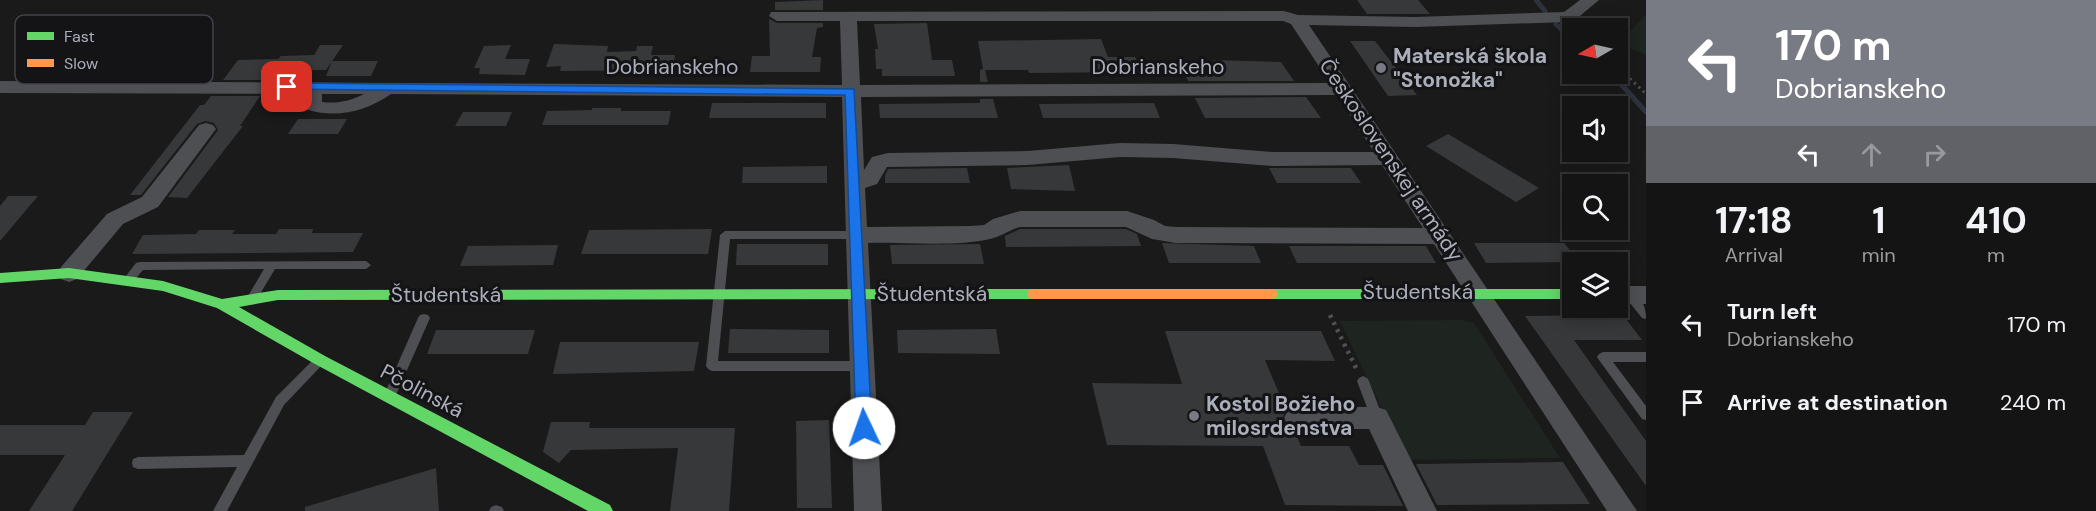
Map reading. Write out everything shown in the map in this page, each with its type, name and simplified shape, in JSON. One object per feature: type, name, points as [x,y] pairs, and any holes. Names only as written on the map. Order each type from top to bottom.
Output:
[{"type":"street","points":[[1242,0],[1252,16]]},
{"type":"street","points":[[777,16],[848,16],[1049,7],[1284,16],[1297,20],[1415,22],[1568,17],[1591,0]]},
{"type":"street","points":[[848,16],[868,511]]},
{"type":"street","name":"Československej armády","points":[[1297,20],[1623,511]]},
{"type":"street","name":"Dobrianskeho","points":[[0,87],[308,87],[313,94],[312,105],[320,109],[348,106],[378,95],[388,88],[850,91],[1344,89]]},
{"type":"street","points":[[69,273],[116,219],[150,202],[206,129]]},
{"type":"street","points":[[854,184],[870,179],[879,162],[888,160],[1028,158],[1120,150],[1173,151],[1273,159],[1390,158]]},
{"type":"street","points":[[856,236],[971,234],[989,232],[1000,224],[1020,219],[1127,219],[1146,225],[1160,233],[1176,235],[1442,236]]},
{"type":"street","points":[[0,278],[69,273],[163,286],[222,304]]},
{"type":"street","name":"Študentská","points":[[222,304],[278,295],[719,296],[1479,292],[1562,294]]},
{"type":"street","name":"Pčolinská","points":[[222,304],[320,360],[603,511]]},
{"type":"street","points":[[1297,418],[1377,418],[1423,511]]},
{"type":"lane","points":[[856,236],[725,235],[712,366],[861,366]]},
{"type":"lane","points":[[127,281],[140,266],[366,265]]},
{"type":"lane","points":[[250,299],[272,266]]},
{"type":"lane","points":[[1631,295],[1646,315]]},
{"type":"lane","points":[[389,397],[424,318]]},
{"type":"lane","points":[[1646,357],[1603,357],[1646,415]]},
{"type":"lane","points":[[220,511],[280,401],[320,360]]},
{"type":"lane","points":[[1363,381],[1377,418]]},
{"type":"lane","points":[[138,463],[247,461]]},
{"type":"path","points":[[1628,77],[1646,94]]},
{"type":"path","points":[[1327,308],[1363,381]]},
{"type":"shaded area","points":[[1646,16],[1646,55],[1628,48],[1628,34]]},
{"type":"shaded area","points":[[1462,320],[1474,323],[1560,458],[1406,460],[1340,321]]},
{"type":"building","points":[[823,0],[823,10],[775,10],[775,2]]},
{"type":"building","points":[[1357,0],[1418,0],[1430,14],[1367,14]]},
{"type":"building","points":[[769,19],[777,23],[823,23],[823,27],[817,28],[812,57],[821,57],[820,72],[750,72],[752,56],[770,56]]},
{"type":"building","points":[[927,23],[932,60],[952,60],[955,76],[882,76],[882,69],[876,69],[875,49],[878,49],[874,24]]},
{"type":"building","points":[[1101,39],[1108,57],[1135,57],[1142,72],[1029,73],[1028,70],[985,70],[988,82],[980,82],[980,70],[983,69],[978,41]]},
{"type":"building","points":[[1350,41],[1375,41],[1417,95],[1388,96]]},
{"type":"building","points":[[554,44],[608,46],[607,52],[636,51],[637,46],[653,46],[651,55],[675,55],[673,70],[560,71],[561,66],[546,67]]},
{"type":"building","points":[[320,45],[343,45],[326,70],[278,70],[271,80],[223,80],[238,60],[314,55]]},
{"type":"building","points":[[511,45],[505,59],[530,59],[525,75],[479,74],[480,68],[474,68],[484,46]]},
{"type":"building","points":[[1213,60],[1281,62],[1294,81],[1188,81],[1180,64],[1215,64]]},
{"type":"building","points":[[332,61],[378,61],[371,76],[326,76]]},
{"type":"building","points":[[211,96],[260,96],[240,126],[243,126],[187,198],[168,197],[218,130],[214,123],[205,121],[197,124],[141,195],[130,195],[200,105],[204,105]]},
{"type":"building","points":[[1306,97],[1321,118],[1205,118],[1195,98]]},
{"type":"building","points":[[980,99],[993,99],[998,118],[880,118],[879,104],[980,103]]},
{"type":"building","points":[[712,103],[826,103],[826,118],[709,118]]},
{"type":"building","points":[[1154,103],[1160,118],[1043,118],[1039,104]]},
{"type":"building","points":[[592,108],[621,108],[621,111],[671,111],[668,125],[542,125],[547,111],[592,110]]},
{"type":"building","points":[[463,112],[512,112],[506,126],[455,126]]},
{"type":"building","points":[[298,119],[347,119],[338,134],[288,134]]},
{"type":"building","points":[[1448,134],[1539,188],[1516,202],[1426,146]]},
{"type":"building","points":[[1069,165],[1075,191],[1011,189],[1007,168]]},
{"type":"building","points":[[827,166],[827,183],[742,183],[743,167]]},
{"type":"building","points":[[967,168],[970,183],[885,183],[888,169]]},
{"type":"building","points":[[1269,168],[1351,168],[1361,183],[1277,183]]},
{"type":"building","points":[[8,196],[38,196],[0,241],[0,206]]},
{"type":"building","points":[[279,229],[313,229],[312,233],[363,233],[353,252],[132,254],[143,235],[196,234],[199,230],[235,230],[232,234],[276,234]]},
{"type":"building","points":[[712,229],[708,254],[581,254],[589,230]]},
{"type":"building","points":[[1020,229],[1126,229],[1137,234],[1141,246],[1006,247],[1005,236]]},
{"type":"building","points":[[1162,243],[1254,246],[1261,263],[1169,263]]},
{"type":"building","points":[[1474,243],[1564,243],[1572,252],[1562,252],[1562,262],[1486,263]]},
{"type":"building","points":[[737,244],[828,244],[828,265],[736,265]]},
{"type":"building","points":[[980,244],[984,264],[892,264],[890,245]]},
{"type":"building","points":[[558,245],[553,265],[460,266],[468,246]]},
{"type":"building","points":[[1289,246],[1426,246],[1436,263],[1297,263]]},
{"type":"building","points":[[1525,316],[1625,318],[1642,340],[1574,340],[1646,441],[1646,486]]},
{"type":"building","points":[[730,329],[829,330],[829,353],[728,353]]},
{"type":"building","points":[[996,329],[1000,354],[898,353],[897,330]]},
{"type":"building","points":[[436,330],[535,330],[528,354],[427,354]]},
{"type":"building","points":[[1165,331],[1321,331],[1335,361],[1265,360],[1286,410],[1282,419],[1286,427],[1294,430],[1301,446],[1349,446],[1359,465],[1383,465],[1403,506],[1285,505],[1263,446],[1107,445],[1092,383],[1182,384]]},
{"type":"building","points":[[560,342],[699,342],[694,371],[553,374]]},
{"type":"building","points":[[93,412],[133,412],[72,511],[29,511],[65,455],[0,455],[0,425],[85,425]]},
{"type":"building","points":[[829,420],[832,508],[797,508],[796,421]]},
{"type":"building","points":[[551,422],[590,422],[589,428],[735,428],[729,511],[670,511],[678,448],[571,450],[559,463],[543,452]]},
{"type":"building","points":[[1563,462],[1590,504],[1437,505],[1416,464]]},
{"type":"building","points":[[436,468],[439,511],[305,511],[305,507]]},
{"type":"waterway","points":[[1536,0],[1545,11]]},
{"type":"waterway","points":[[1556,24],[1562,30]]},
{"type":"waterway","points":[[1621,84],[1646,112]]},
{"type":"traffic: fast","points":[[0,278],[69,273],[163,286],[222,304],[320,360],[604,511]]},
{"type":"traffic: fast","points":[[222,304],[278,295],[1034,294]]},
{"type":"traffic: fast","points":[[1271,294],[1562,294]]},
{"type":"traffic: slow","points":[[1034,294],[1271,294]]},
{"type":"place","name":"Materská škola \"Stonožka\"","points":[[1381,68]]},
{"type":"place","name":"Kostol Božieho milosrdenstva","points":[[1194,416]]},
{"type":"route","points":[[287,87],[850,91],[864,428]]}]
